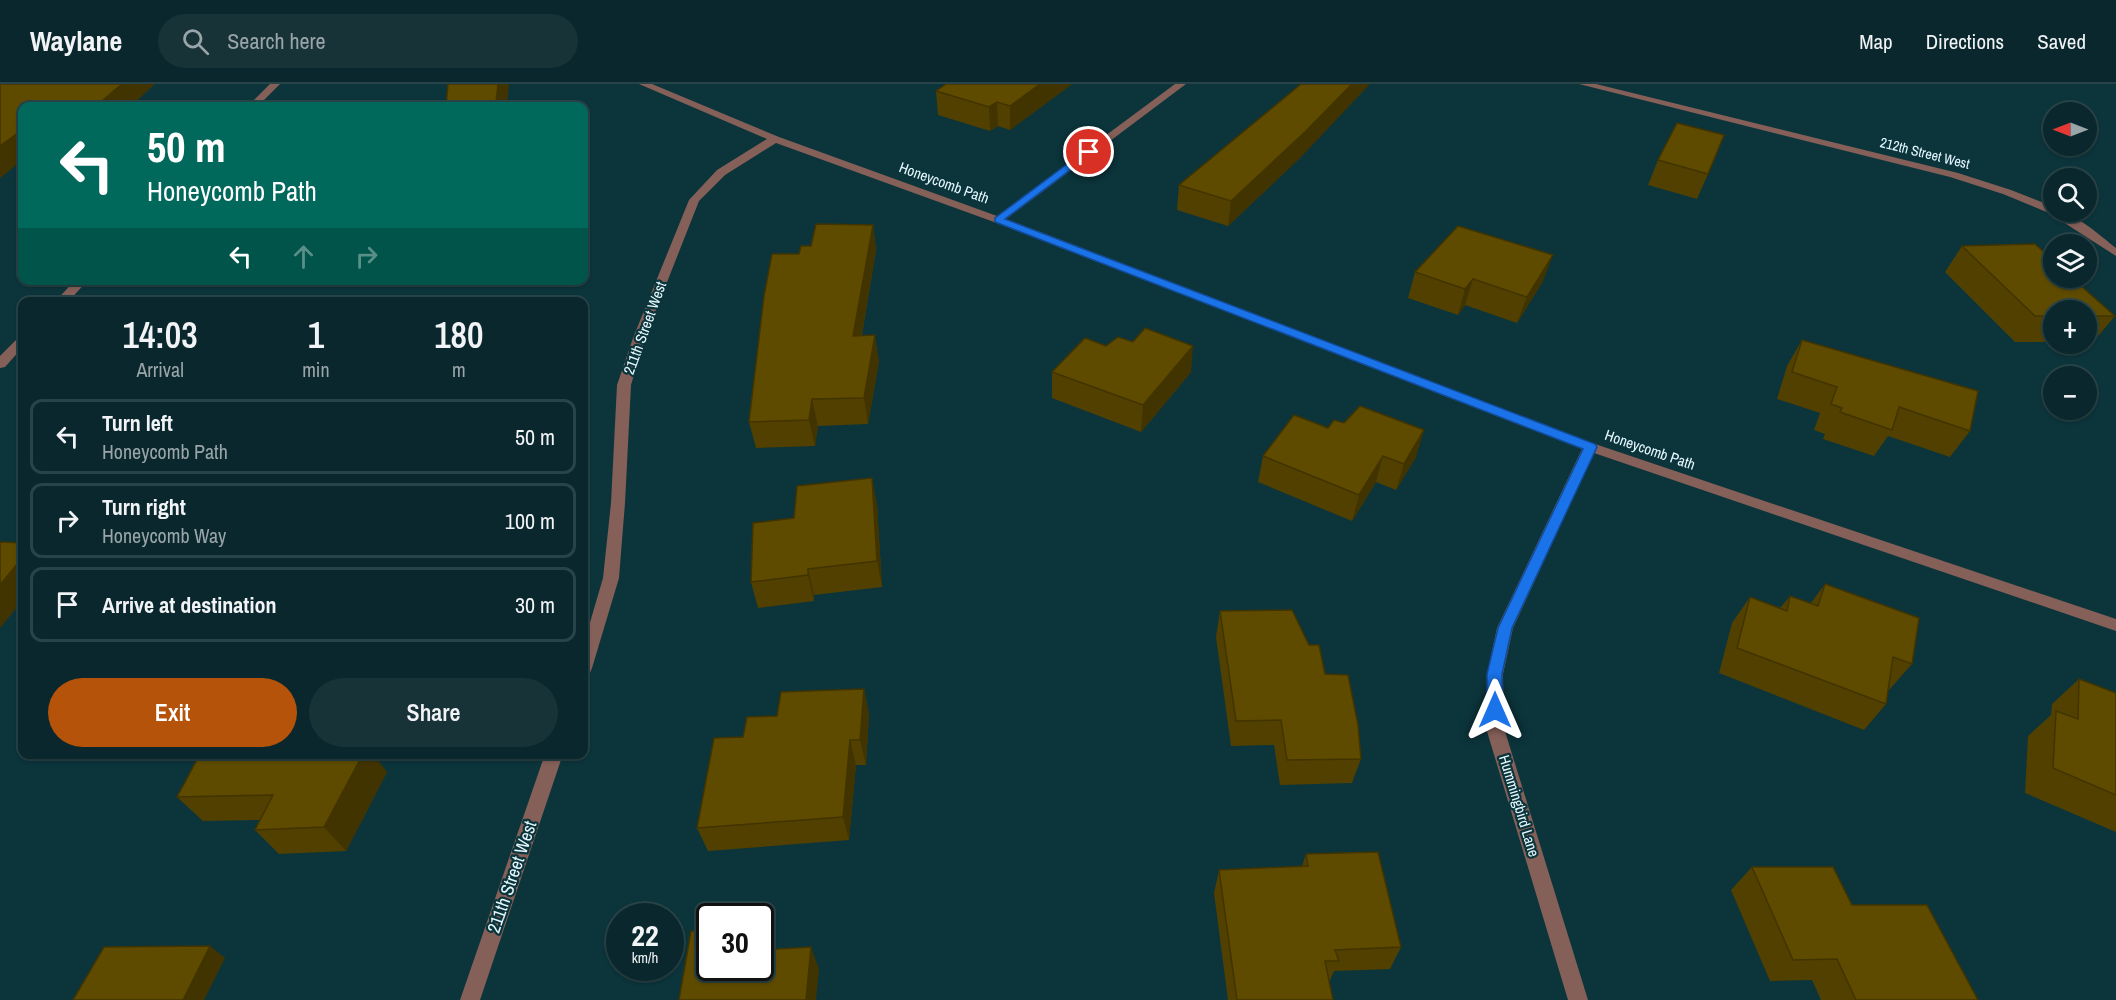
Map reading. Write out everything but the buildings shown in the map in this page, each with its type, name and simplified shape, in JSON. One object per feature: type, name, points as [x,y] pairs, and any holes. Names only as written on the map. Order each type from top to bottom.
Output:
[{"type":"street","points":[[257,102],[275,84]]},
{"type":"street","name":"Honeycomb Path","points":[[644,84],[775,139],[998,220],[1590,447],[2116,625]]},
{"type":"street","points":[[998,220],[1181,84]]},
{"type":"street","name":"212th Street West","points":[[1584,84],[1963,178],[2043,207]]},
{"type":"street","name":"211th Street West","points":[[588,655],[610,578],[618,503],[624,385],[639,338],[694,200],[706,183],[726,168],[775,139]]},
{"type":"street","name":"212th Street West","points":[[2073,222],[2116,253]]},
{"type":"street","points":[[66,297],[77,285]]},
{"type":"street","points":[[0,364],[18,345]]},
{"type":"street","name":"Hummingbird Lane","points":[[1578,1000],[1495,728],[1495,674],[1505,628],[1590,447]]},
{"type":"street","name":"211th Street West","points":[[470,1000],[552,759]]},
{"type":"route","points":[[1089,152],[998,220],[1590,447],[1505,628],[1495,674],[1495,710]]}]
